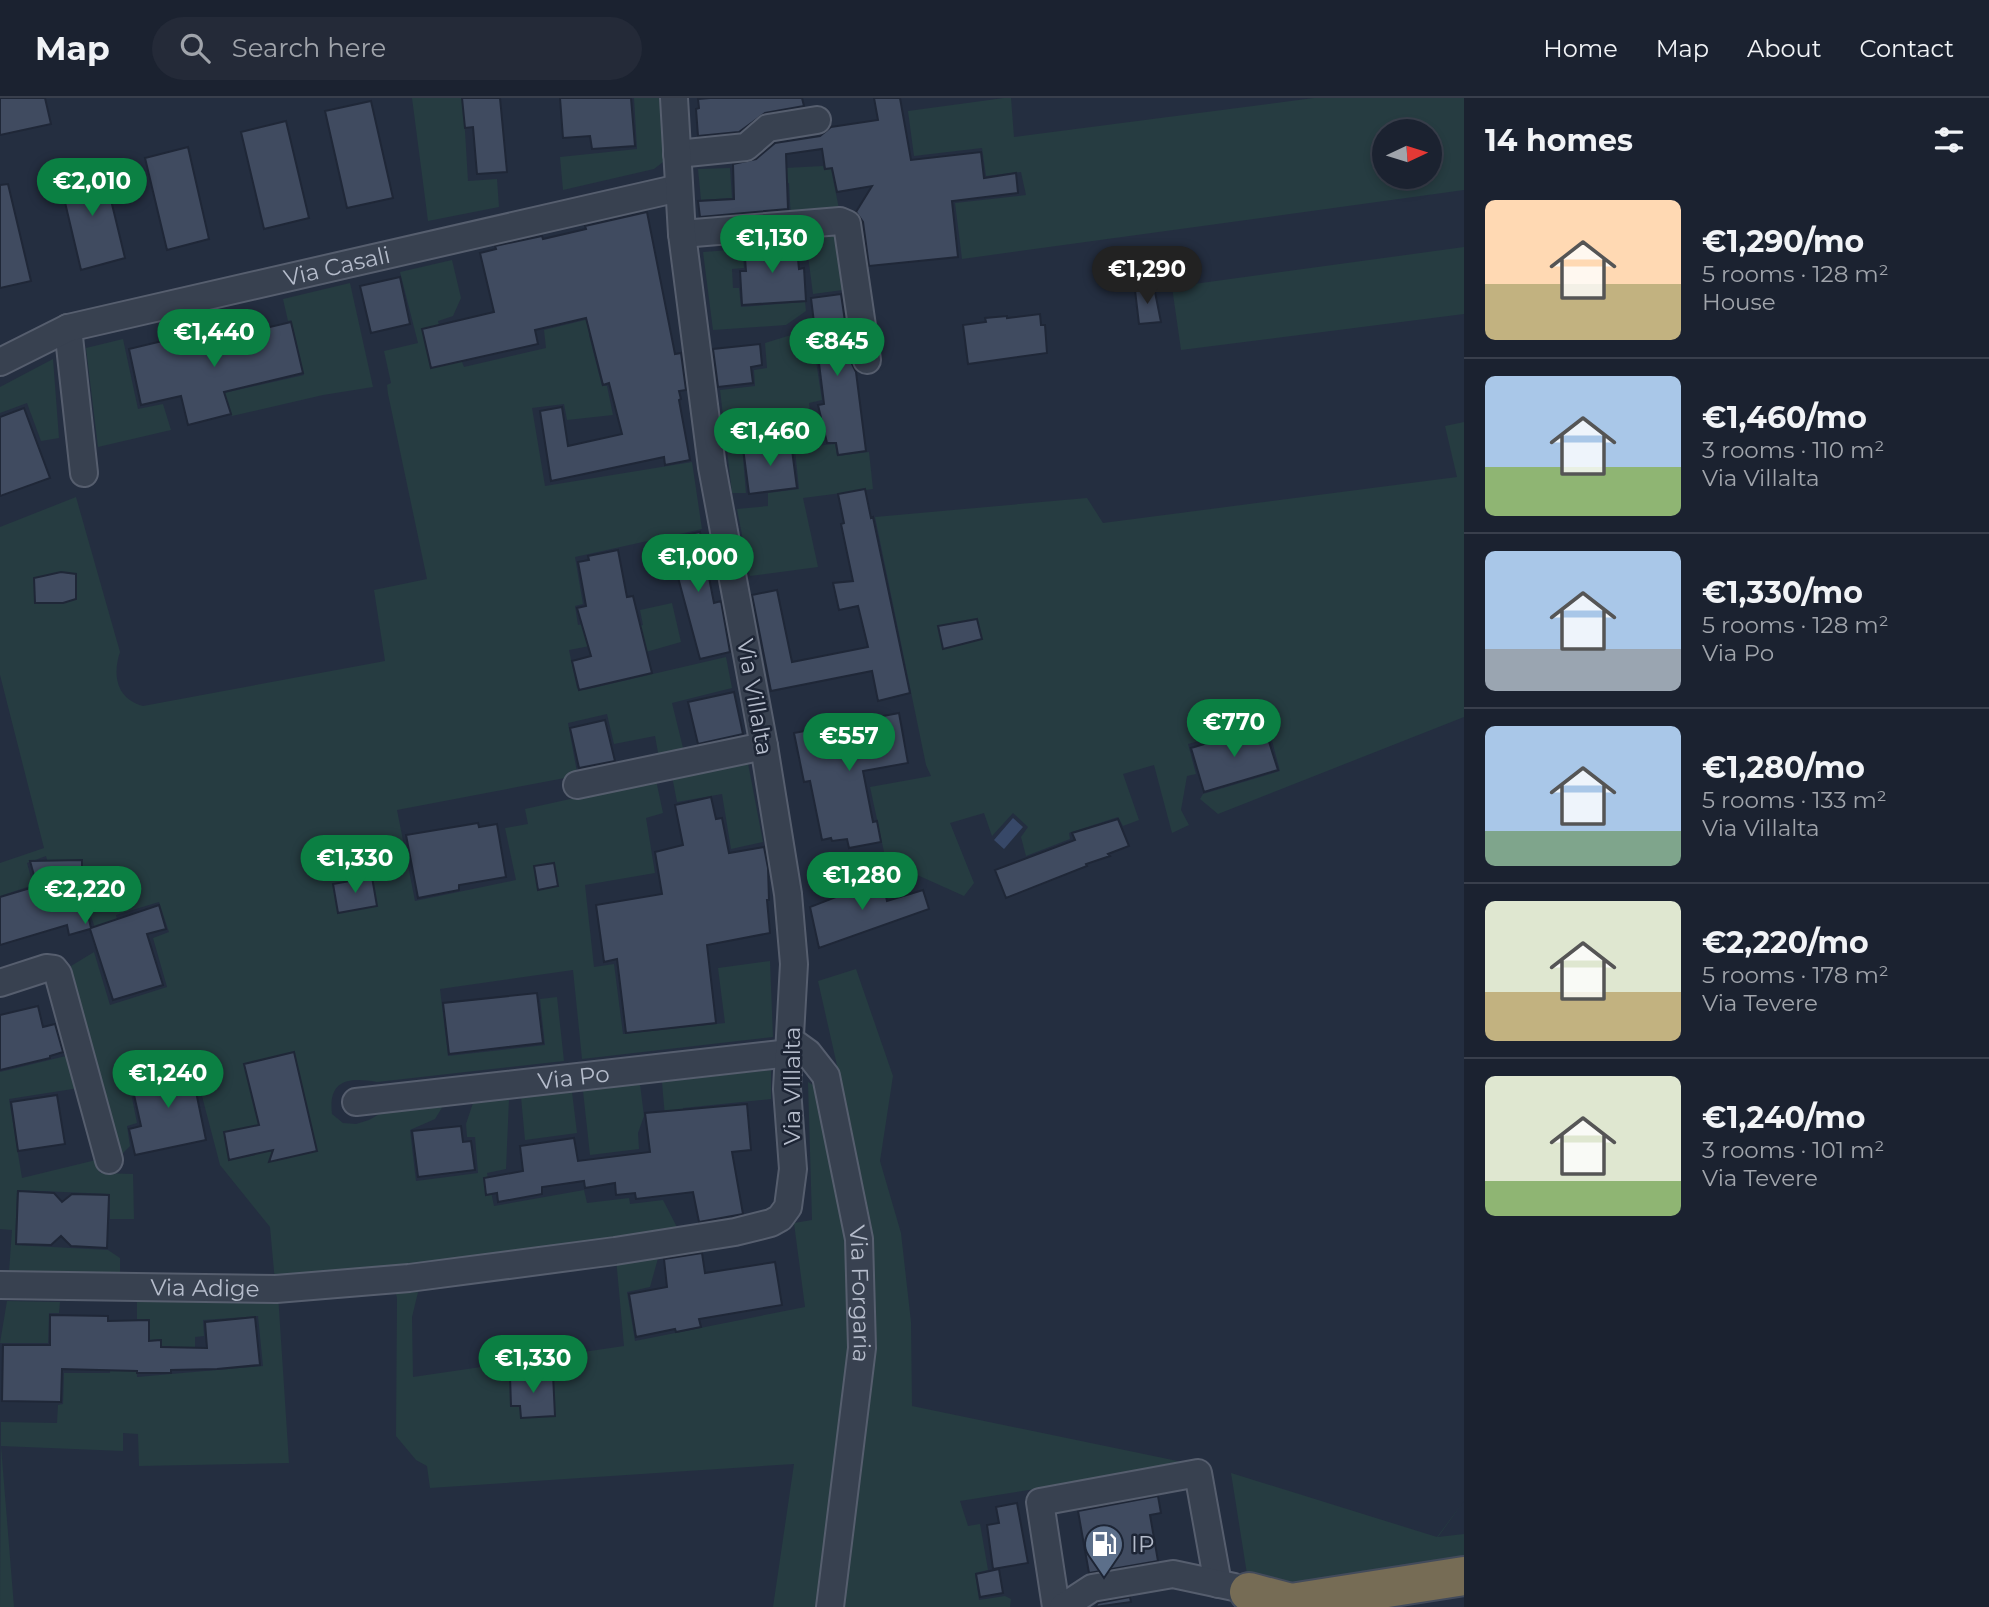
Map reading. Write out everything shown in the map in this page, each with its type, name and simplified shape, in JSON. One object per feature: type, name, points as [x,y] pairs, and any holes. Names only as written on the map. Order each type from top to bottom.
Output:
[{"type":"highway","points":[[1234,1588],[1291,1603],[1464,1576]]},
{"type":"highway","points":[[1388,1607],[1464,1594]]},
{"type":"street","name":"Via Villalta","points":[[674,98],[682,234],[712,467],[764,746],[788,894],[794,964]]},
{"type":"street","points":[[677,154],[746,147],[768,128],[817,120]]},
{"type":"street","name":"Via Casali","points":[[0,362],[68,328],[679,188]]},
{"type":"street","points":[[682,234],[844,215],[867,360]]},
{"type":"street","points":[[68,328],[84,474]]},
{"type":"street","points":[[577,785],[764,746]]},
{"type":"street","name":"Via VIllalta","points":[[788,1207],[793,1169],[787,1089],[794,964]]},
{"type":"street","points":[[0,983],[46,968],[54,969],[58,974],[108,1160]]},
{"type":"street","name":"Via Po","points":[[356,1102],[790,1046]]},
{"type":"street","name":"Via Forgaria","points":[[790,1046],[808,1053],[826,1076],[859,1239],[862,1348],[830,1607]]},
{"type":"street","name":"Via Adige","points":[[0,1285],[276,1289],[409,1278],[735,1232],[780,1219],[788,1207]]},
{"type":"street","points":[[1056,1607],[1040,1503],[1198,1473],[1234,1588]]},
{"type":"street","points":[[1063,1607],[1092,1588],[1173,1574],[1234,1588]]},
{"type":"green space","points":[[412,98],[463,98],[468,181],[497,179],[499,207],[428,221]]},
{"type":"green space","points":[[634,98],[663,98],[667,153],[663,162],[654,169],[563,190],[560,157],[637,149]]},
{"type":"green space","points":[[1004,98],[1011,98],[1014,137],[1314,98],[1464,98],[1464,190],[962,259],[955,203],[1026,195],[1021,172],[986,176],[982,148],[914,156],[908,111]]},
{"type":"green space","points":[[823,166],[824,170],[831,169],[840,214],[791,220],[789,183],[786,183],[785,168]]},
{"type":"green space","points":[[730,168],[732,198],[701,200],[698,169]]},
{"type":"green space","points":[[841,227],[850,289],[813,294],[807,248],[777,247],[776,232]]},
{"type":"green space","points":[[1464,247],[1464,314],[1181,350],[1172,287]]},
{"type":"green space","points":[[742,249],[744,268],[732,269],[733,288],[739,288],[741,307],[805,302],[806,311],[786,325],[713,330],[703,252]]},
{"type":"green space","points":[[452,260],[461,298],[453,316],[438,321],[446,357],[459,354],[464,367],[546,348],[544,330],[589,319],[593,333],[589,335],[602,386],[607,386],[613,415],[567,420],[564,404],[532,408],[545,486],[692,462],[702,529],[575,557],[583,604],[575,606],[578,625],[616,616],[620,630],[643,625],[640,610],[672,603],[681,642],[646,652],[642,636],[569,650],[577,688],[584,690],[726,657],[732,688],[672,703],[684,752],[659,758],[655,736],[614,744],[607,714],[568,723],[577,772],[586,774],[397,810],[415,901],[516,880],[505,828],[528,824],[525,809],[656,780],[663,813],[646,818],[655,873],[585,885],[594,967],[614,964],[623,1034],[725,1023],[718,968],[770,961],[773,1037],[582,1059],[573,970],[440,989],[448,1056],[545,1045],[540,999],[557,997],[564,1061],[377,1082],[349,1081],[342,1083],[333,1094],[332,1114],[343,1123],[356,1124],[383,1112],[443,1106],[435,1119],[410,1130],[416,1181],[478,1173],[475,1137],[467,1137],[466,1124],[473,1103],[509,1099],[506,1169],[487,1173],[494,1206],[584,1190],[587,1203],[629,1198],[630,1204],[663,1200],[679,1231],[275,1282],[270,1227],[220,1165],[191,1054],[157,1061],[159,1077],[129,1083],[137,1123],[127,1126],[130,1146],[120,1156],[71,966],[94,952],[110,1005],[167,987],[153,938],[169,932],[159,902],[116,915],[118,924],[95,928],[88,907],[61,914],[46,856],[27,863],[33,885],[0,896],[0,863],[44,848],[0,675],[0,527],[76,497],[120,652],[117,678],[122,692],[134,703],[143,706],[385,661],[374,590],[427,579],[388,394],[387,385],[391,383],[384,351],[418,343],[400,272]]},
{"type":"green space","points":[[350,283],[373,387],[323,395],[232,416],[228,402],[217,405],[196,321],[206,318],[224,393],[304,375],[291,320],[288,321],[283,299]]},
{"type":"green space","points":[[810,322],[822,400],[809,403],[814,446],[835,444],[837,456],[869,452],[873,489],[803,498],[818,567],[750,576],[737,509],[768,506],[768,493],[799,489],[794,440],[742,446],[746,493],[732,493],[720,390],[755,386],[754,370],[767,368],[765,343],[791,335]]},
{"type":"green space","points":[[123,339],[138,409],[163,404],[171,430],[98,447],[86,348]]},
{"type":"green space","points":[[53,359],[59,438],[41,441],[27,403],[0,413],[0,387]]},
{"type":"green space","points":[[1464,422],[1464,717],[1218,814],[1200,799],[1203,794],[1280,771],[1267,722],[1188,744],[1196,774],[1187,776],[1181,810],[1189,825],[1172,833],[1154,765],[1123,774],[1139,820],[1123,826],[1118,817],[1069,833],[1070,839],[1026,856],[1021,837],[1028,827],[1013,813],[992,836],[984,813],[950,823],[974,883],[964,896],[886,861],[870,787],[931,776],[926,765],[875,517],[1087,498],[1103,523],[1457,477],[1445,426]]},
{"type":"green space","points":[[747,758],[763,842],[731,849],[722,794],[677,802],[672,776]]},
{"type":"green space","points":[[856,969],[893,1076],[880,1161],[901,1233],[911,1322],[912,1406],[1192,1464],[960,1501],[968,1526],[980,1524],[988,1570],[975,1573],[979,1600],[1005,1596],[1011,1599],[1010,1607],[839,1607],[858,1175],[852,1132],[818,981]]},
{"type":"green space","points":[[70,1055],[79,1088],[9,1099],[22,1178],[96,1160],[100,1173],[133,1174],[134,1219],[110,1219],[110,1194],[17,1190],[15,1245],[108,1250],[120,1258],[120,1276],[9,1272],[12,1230],[0,1229],[0,1072]]},
{"type":"green space","points":[[771,1070],[771,1099],[683,1108],[685,1137],[666,1129],[662,1082]]},
{"type":"green space","points":[[808,1082],[818,1088],[847,1238],[852,1346],[820,1607],[773,1607],[794,1464],[430,1488],[427,1466],[416,1460],[396,1436],[395,1290],[420,1284],[412,1317],[413,1377],[624,1346],[616,1258],[660,1251],[650,1287],[627,1292],[635,1341],[805,1307],[794,1223],[812,1220]]},
{"type":"green space","points":[[640,1084],[644,1116],[638,1133],[639,1149],[590,1155],[583,1091]]},
{"type":"green space","points":[[572,1092],[577,1133],[525,1140],[521,1097]]},
{"type":"green space","points":[[278,1294],[289,1463],[139,1466],[138,1434],[123,1433],[123,1451],[1,1446],[14,1607],[0,1607],[1,1422],[57,1423],[58,1405],[63,1404],[64,1373],[110,1373],[111,1334],[136,1334],[137,1377],[263,1366],[258,1316],[203,1320],[204,1336],[195,1337],[195,1347],[172,1348],[162,1346],[162,1339],[150,1340],[150,1319],[137,1319],[137,1297]]},
{"type":"green space","points":[[7,1301],[60,1302],[59,1313],[49,1313],[48,1343],[0,1343]]},
{"type":"green space","points":[[1231,1473],[1437,1537],[1464,1501],[1438,1537],[1464,1534],[1464,1563],[1294,1588],[1247,1574]]},
{"type":"water","points":[[1013,818],[1023,827],[1004,849],[994,840]]},
{"type":"building","points":[[0,98],[45,98],[51,124],[0,135]]},
{"type":"building","points":[[462,98],[500,98],[507,172],[477,174],[473,127],[465,128]]},
{"type":"building","points":[[560,98],[631,98],[635,146],[592,149],[590,136],[563,138]]},
{"type":"building","points":[[802,98],[804,106],[765,113],[739,132],[698,136],[698,99]]},
{"type":"building","points":[[874,98],[900,98],[911,160],[981,152],[984,178],[1016,173],[1018,193],[952,201],[958,257],[869,266],[863,222],[856,212],[872,186],[837,192],[832,168],[825,169],[822,149],[786,154],[788,209],[700,217],[698,201],[734,199],[733,164],[756,159],[775,143],[820,136],[831,127],[878,120]]},
{"type":"building","points":[[371,101],[393,198],[347,208],[325,111]]},
{"type":"building","points":[[286,121],[309,218],[264,229],[241,132]]},
{"type":"building","points":[[188,147],[209,239],[167,250],[145,158]]},
{"type":"building","points":[[103,167],[125,258],[81,270],[59,177]]},
{"type":"building","points":[[8,184],[31,281],[0,288],[0,185]]},
{"type":"building","points":[[647,212],[675,354],[681,353],[686,390],[679,391],[679,400],[690,460],[665,465],[664,457],[551,481],[540,411],[562,407],[568,446],[622,434],[609,383],[603,385],[586,318],[535,330],[538,344],[431,368],[422,329],[494,312],[480,253],[496,249],[495,246],[542,236],[543,239]]},
{"type":"building","points":[[789,241],[789,250],[797,249],[799,269],[804,268],[806,301],[742,305],[740,271],[746,271],[744,245]]},
{"type":"building","points":[[400,277],[410,324],[371,333],[360,286]]},
{"type":"building","points":[[1154,287],[1161,322],[1139,324],[1135,290]]},
{"type":"building","points":[[841,294],[851,362],[856,372],[866,451],[838,455],[836,443],[827,443],[818,405],[824,404],[811,298]]},
{"type":"building","points":[[1040,314],[1041,325],[1045,325],[1047,353],[968,364],[963,325],[986,322],[985,318]]},
{"type":"building","points":[[291,322],[303,373],[224,392],[231,414],[188,425],[181,396],[141,405],[129,349],[183,336],[186,347]]},
{"type":"building","points":[[760,344],[762,365],[751,367],[753,383],[718,387],[713,349]]},
{"type":"building","points":[[24,408],[50,478],[0,496],[0,417]]},
{"type":"building","points":[[791,442],[797,488],[749,494],[743,448]]},
{"type":"building","points":[[865,489],[910,693],[878,701],[872,671],[771,691],[752,595],[777,590],[792,662],[868,647],[858,606],[839,610],[833,583],[853,581],[841,524],[844,523],[838,494]]},
{"type":"building","points":[[700,532],[714,603],[721,601],[730,652],[700,659],[676,570],[670,573],[664,543],[671,542],[670,538]]},
{"type":"building","points":[[618,550],[627,597],[633,596],[652,673],[579,690],[572,661],[591,656],[577,608],[586,606],[578,562],[589,560],[588,556]]},
{"type":"building","points":[[61,572],[76,574],[76,599],[63,603],[35,603],[34,578]]},
{"type":"building","points":[[977,619],[982,639],[943,649],[938,626]]},
{"type":"building","points":[[734,692],[743,734],[698,744],[688,702]]},
{"type":"building","points":[[899,713],[908,763],[863,771],[873,822],[877,821],[881,842],[849,848],[847,839],[822,840],[810,781],[804,782],[794,733]]},
{"type":"building","points":[[605,720],[615,761],[579,768],[570,728]]},
{"type":"building","points":[[1264,726],[1278,770],[1204,792],[1191,748]]},
{"type":"building","points":[[711,797],[716,819],[722,818],[729,853],[764,847],[768,868],[770,933],[707,945],[716,1023],[626,1033],[617,959],[604,962],[596,905],[662,894],[655,852],[683,845],[675,805]]},
{"type":"building","points":[[1118,819],[1129,846],[1006,898],[995,870],[1075,840],[1072,833]]},
{"type":"building","points":[[478,823],[479,827],[497,824],[506,877],[459,885],[459,890],[418,898],[406,835]]},
{"type":"building","points":[[82,860],[82,890],[91,928],[159,905],[166,929],[147,934],[163,985],[113,1000],[90,929],[69,935],[67,925],[0,945],[0,897],[37,886],[30,861]]},
{"type":"building","points":[[554,863],[558,886],[538,890],[534,866]]},
{"type":"building","points":[[372,877],[377,906],[338,913],[333,884]]},
{"type":"building","points":[[882,879],[887,901],[923,890],[929,909],[819,948],[810,907]]},
{"type":"building","points":[[537,993],[543,1043],[449,1054],[443,1003]]},
{"type":"building","points":[[38,1006],[43,1027],[55,1024],[63,1052],[50,1058],[0,1070],[0,1015]]},
{"type":"building","points":[[294,1052],[317,1151],[269,1162],[273,1150],[229,1160],[224,1132],[259,1125],[244,1064]]},
{"type":"building","points":[[189,1058],[206,1140],[135,1155],[129,1129],[141,1126],[132,1086],[163,1080],[159,1064]]},
{"type":"building","points":[[57,1095],[65,1144],[18,1151],[11,1102]]},
{"type":"building","points":[[747,1104],[751,1150],[732,1152],[743,1214],[699,1222],[693,1192],[636,1199],[635,1193],[616,1195],[615,1183],[585,1188],[584,1181],[542,1187],[542,1194],[498,1202],[497,1193],[486,1195],[484,1178],[523,1171],[520,1146],[574,1138],[578,1161],[650,1152],[645,1113]]},
{"type":"building","points":[[461,1126],[463,1142],[471,1141],[475,1170],[418,1177],[412,1131]]},
{"type":"building","points":[[18,1191],[54,1193],[62,1202],[72,1194],[109,1195],[107,1248],[71,1246],[61,1236],[51,1245],[16,1244]]},
{"type":"building","points":[[702,1253],[705,1273],[775,1262],[782,1305],[699,1319],[701,1327],[636,1337],[629,1294],[667,1287],[664,1259]]},
{"type":"building","points":[[50,1315],[108,1316],[108,1321],[149,1320],[149,1341],[161,1340],[161,1347],[207,1348],[205,1322],[255,1317],[260,1365],[171,1370],[171,1373],[62,1369],[61,1402],[2,1401],[3,1345],[50,1345]]},
{"type":"building","points":[[553,1374],[555,1416],[521,1418],[520,1406],[511,1406],[510,1376]]},
{"type":"building","points":[[1158,1496],[1161,1513],[1150,1515],[1158,1561],[1089,1573],[1078,1511]]},
{"type":"building","points":[[1017,1503],[1028,1563],[993,1569],[987,1525],[999,1523],[996,1507]]},
{"type":"building","points":[[999,1569],[1003,1593],[980,1597],[976,1574]]},
{"type":"building","points":[[1130,1597],[1131,1602],[1095,1607],[1098,1603]]},
{"type":"place","name":"IP","points":[[1104,1578]]}]
